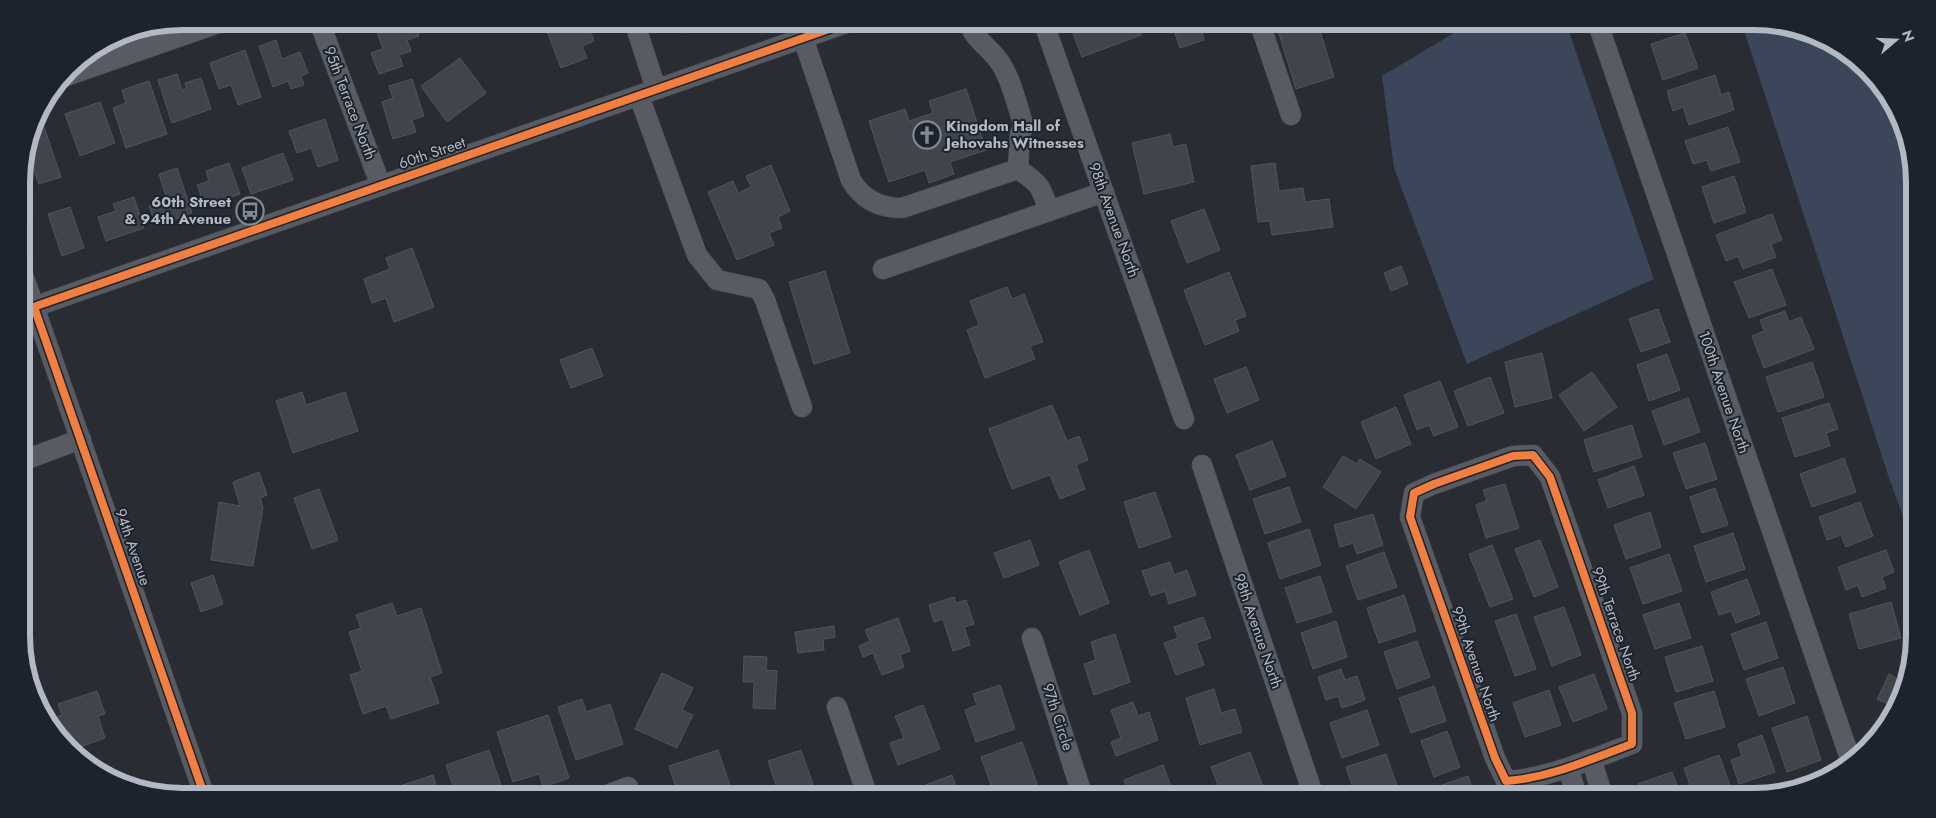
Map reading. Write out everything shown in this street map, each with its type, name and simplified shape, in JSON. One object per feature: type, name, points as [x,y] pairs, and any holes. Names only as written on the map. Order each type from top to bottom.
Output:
[{"type":"street","points":[[78,72],[198,30]]},
{"type":"street","name":"95th Terrace North","points":[[322,30],[380,186]]},
{"type":"street","points":[[636,30],[647,92],[697,255],[718,280],[759,289],[765,300],[802,408]]},
{"type":"street","name":"60th Street","points":[[30,308],[826,30]]},
{"type":"street","points":[[970,30],[1005,70],[1024,126],[1020,134],[1018,169]]},
{"type":"street","name":"98th Avenue North","points":[[1046,30],[1184,419]]},
{"type":"street","points":[[1262,30],[1291,115]]},
{"type":"street","name":"100th Avenue North","points":[[1600,30],[1849,755]]},
{"type":"street","points":[[803,38],[851,180],[858,192],[866,197],[887,208],[902,208],[1018,169]]},
{"type":"street","points":[[1018,169],[1036,182],[1043,190],[1049,211]]},
{"type":"street","points":[[883,269],[1104,192]]},
{"type":"street","name":"94th Avenue","points":[[30,314],[81,439],[203,788]]},
{"type":"street","points":[[30,458],[81,439]]},
{"type":"street","name":"99th Avenue North","points":[[1533,455],[1513,456],[1414,493],[1410,517],[1495,758],[1506,781],[1530,779],[1568,768]]},
{"type":"street","name":"99th Terrace North","points":[[1533,455],[1550,476],[1632,713],[1632,744],[1568,768]]},
{"type":"street","name":"98th Avenue North","points":[[1202,465],[1311,788]]},
{"type":"street","name":"97th Circle","points":[[1032,638],[1080,788]]},
{"type":"street","points":[[837,706],[865,788]]},
{"type":"street","points":[[1591,759],[1600,788]]},
{"type":"street","points":[[1568,768],[1574,788]]},
{"type":"water","points":[[1459,30],[1568,30],[1654,279],[1467,364],[1394,168],[1382,76]]},
{"type":"water","points":[[1744,30],[1764,30],[1803,38],[1830,50],[1847,61],[1875,89],[1886,106],[1901,142],[1906,182],[1906,524],[1889,478]]},
{"type":"building","points":[[376,30],[417,30],[419,36],[407,40],[411,51],[399,55],[403,66],[379,74],[371,53],[383,49]]},
{"type":"building","points":[[590,30],[594,41],[582,46],[587,58],[561,68],[547,31]]},
{"type":"building","points":[[1139,30],[1141,35],[1082,57],[1072,31]]},
{"type":"building","points":[[1174,30],[1201,30],[1204,40],[1180,48]]},
{"type":"building","points":[[1278,30],[1320,30],[1334,77],[1296,89]]},
{"type":"building","points":[[1685,33],[1698,68],[1663,80],[1651,44]]},
{"type":"building","points":[[276,40],[282,59],[300,52],[308,73],[301,76],[304,85],[291,89],[288,81],[273,87],[259,46]]},
{"type":"building","points":[[245,50],[261,97],[238,105],[231,85],[219,89],[210,63]]},
{"type":"building","points":[[460,58],[486,93],[447,122],[421,86]]},
{"type":"building","points":[[177,74],[182,90],[187,89],[185,83],[201,78],[211,109],[172,123],[158,80]]},
{"type":"building","points":[[1715,75],[1721,95],[1729,92],[1734,110],[1689,125],[1683,107],[1673,111],[1667,91]]},
{"type":"building","points":[[412,79],[424,116],[412,120],[416,132],[393,139],[382,102],[393,98],[389,86]]},
{"type":"building","points":[[149,81],[167,134],[126,148],[113,108],[126,103],[122,90]]},
{"type":"building","name":"Kingdom Hall of Jehovahs Witnesses","points":[[966,89],[986,150],[950,162],[954,174],[929,183],[925,170],[889,182],[869,121],[905,109],[909,121],[933,113],[929,101]]},
{"type":"building","points":[[100,102],[115,143],[80,156],[65,114]]},
{"type":"building","points":[[325,119],[338,160],[318,167],[311,148],[297,153],[289,131]]},
{"type":"building","points":[[42,124],[61,177],[39,184],[31,162],[35,142]]},
{"type":"building","points":[[1728,127],[1740,162],[1711,171],[1707,160],[1693,164],[1685,141]]},
{"type":"building","points":[[1170,134],[1173,147],[1186,144],[1194,182],[1144,194],[1132,143]]},
{"type":"building","points":[[283,153],[293,180],[251,194],[242,168]]},
{"type":"building","points":[[229,163],[240,194],[205,206],[197,185],[209,181],[206,171]]},
{"type":"building","points":[[1275,163],[1279,191],[1303,188],[1305,202],[1329,199],[1333,227],[1272,235],[1270,221],[1258,222],[1251,166]]},
{"type":"building","points":[[771,165],[790,211],[778,217],[782,228],[769,233],[774,245],[737,260],[708,192],[733,181],[738,193],[751,187],[746,176]]},
{"type":"building","points":[[177,168],[192,213],[156,226],[149,206],[167,200],[159,174]]},
{"type":"building","points":[[1734,176],[1746,212],[1714,223],[1702,187]]},
{"type":"building","points":[[134,197],[144,228],[106,241],[98,217],[116,211],[113,204]]},
{"type":"building","points":[[70,207],[84,248],[62,256],[48,214]]},
{"type":"building","points":[[1204,209],[1220,250],[1187,263],[1171,221]]},
{"type":"building","points":[[1772,214],[1782,240],[1771,244],[1776,257],[1743,269],[1738,256],[1726,261],[1716,235]]},
{"type":"building","points":[[412,248],[434,307],[394,322],[386,298],[372,303],[364,279],[390,269],[386,258]]},
{"type":"building","points":[[1401,266],[1408,284],[1391,291],[1384,273]]},
{"type":"building","points":[[1772,269],[1786,305],[1749,318],[1734,282]]},
{"type":"building","points":[[825,271],[850,353],[814,364],[789,282]]},
{"type":"building","points":[[1229,272],[1246,316],[1235,320],[1239,331],[1205,345],[1184,290]]},
{"type":"building","points":[[1007,287],[1012,299],[1024,294],[1043,342],[1030,346],[1035,359],[985,378],[967,330],[979,325],[970,301]]},
{"type":"building","points":[[1658,309],[1670,342],[1641,352],[1629,319]]},
{"type":"building","points":[[1785,311],[1789,322],[1801,317],[1814,349],[1764,368],[1752,336],[1764,331],[1760,320]]},
{"type":"building","points":[[592,348],[603,376],[571,388],[560,360]]},
{"type":"building","points":[[1542,353],[1552,398],[1515,407],[1505,362]]},
{"type":"building","points":[[1667,354],[1680,390],[1649,401],[1637,365]]},
{"type":"building","points":[[1812,362],[1824,397],[1778,412],[1766,377]]},
{"type":"building","points":[[1246,367],[1259,400],[1227,413],[1214,379]]},
{"type":"building","points":[[1592,372],[1617,407],[1584,431],[1559,395]]},
{"type":"building","points":[[1490,377],[1504,413],[1468,426],[1454,391]]},
{"type":"building","points":[[1440,381],[1458,427],[1434,436],[1429,425],[1417,430],[1404,395]]},
{"type":"building","points":[[302,392],[306,405],[345,392],[358,431],[293,453],[276,401]]},
{"type":"building","points":[[1688,398],[1700,432],[1664,445],[1652,411]]},
{"type":"building","points":[[1829,403],[1838,429],[1826,433],[1830,446],[1795,457],[1782,418]]},
{"type":"building","points":[[1052,405],[1067,441],[1079,436],[1088,460],[1076,465],[1085,489],[1060,499],[1050,475],[1012,489],[989,429]]},
{"type":"building","points":[[1396,407],[1411,444],[1376,459],[1361,422]]},
{"type":"building","points":[[1632,425],[1642,457],[1594,472],[1584,440]]},
{"type":"building","points":[[1272,441],[1286,476],[1250,490],[1236,455]]},
{"type":"building","points":[[1705,443],[1717,479],[1686,489],[1673,453]]},
{"type":"building","points":[[1343,456],[1357,464],[1360,459],[1381,472],[1356,509],[1323,487]]},
{"type":"building","points":[[1844,458],[1856,492],[1812,507],[1800,474]]},
{"type":"building","points":[[1634,466],[1644,495],[1608,508],[1598,480]]},
{"type":"building","points":[[259,472],[267,495],[260,498],[263,508],[253,566],[211,560],[219,502],[240,506],[233,482]]},
{"type":"building","points":[[1505,484],[1519,528],[1486,538],[1476,505],[1487,501],[1483,490]]},
{"type":"building","points":[[1289,487],[1301,522],[1265,534],[1253,499]]},
{"type":"building","points":[[1715,488],[1728,525],[1702,533],[1690,497]]},
{"type":"building","points":[[319,489],[338,540],[312,549],[294,498]]},
{"type":"building","points":[[1155,492],[1171,537],[1139,548],[1124,502]]},
{"type":"building","points":[[1860,502],[1873,536],[1846,547],[1841,535],[1827,540],[1819,517]]},
{"type":"building","points":[[1650,512],[1661,547],[1626,559],[1614,525]]},
{"type":"building","points":[[1373,514],[1383,545],[1357,554],[1353,543],[1340,547],[1334,525]]},
{"type":"building","points":[[1309,529],[1321,565],[1280,579],[1268,543]]},
{"type":"building","points":[[1733,533],[1745,569],[1706,582],[1694,546]]},
{"type":"building","points":[[1030,540],[1039,565],[1004,578],[994,553]]},
{"type":"building","points":[[1540,540],[1558,587],[1534,597],[1515,549]]},
{"type":"building","points":[[1492,545],[1513,599],[1490,607],[1469,554]]},
{"type":"building","points":[[1089,550],[1109,603],[1080,615],[1059,562]]},
{"type":"building","points":[[1886,550],[1894,572],[1882,577],[1886,588],[1862,597],[1858,585],[1846,590],[1838,567]]},
{"type":"building","points":[[1384,552],[1397,587],[1358,600],[1346,566]]},
{"type":"building","points":[[1669,554],[1682,591],[1643,604],[1630,568]]},
{"type":"building","points":[[1170,562],[1174,575],[1187,570],[1196,595],[1169,604],[1165,591],[1151,596],[1142,571]]},
{"type":"building","points":[[213,575],[223,604],[201,612],[191,583]]},
{"type":"building","points":[[1320,576],[1332,612],[1297,623],[1285,588]]},
{"type":"building","points":[[1747,579],[1760,614],[1736,623],[1731,611],[1719,615],[1711,592]]},
{"type":"building","points":[[1404,595],[1416,631],[1379,643],[1367,608]]},
{"type":"building","points":[[954,597],[956,603],[966,600],[974,624],[964,627],[970,645],[953,651],[943,619],[934,622],[929,605]]},
{"type":"building","points":[[1891,602],[1901,638],[1859,649],[1849,614]]},
{"type":"building","points":[[392,603],[397,616],[421,608],[442,673],[430,677],[439,703],[391,719],[386,706],[363,714],[350,675],[362,671],[349,632],[361,628],[356,615]]},
{"type":"building","points":[[1679,603],[1691,638],[1655,649],[1643,615]]},
{"type":"building","points":[[1564,607],[1581,655],[1552,666],[1534,617]]},
{"type":"building","points":[[1516,614],[1536,669],[1515,676],[1495,621]]},
{"type":"building","points":[[1203,617],[1211,638],[1196,643],[1204,665],[1176,675],[1164,643],[1178,638],[1174,627]]},
{"type":"building","points":[[898,618],[910,651],[900,655],[904,667],[882,675],[873,653],[863,657],[859,646],[870,641],[865,630]]},
{"type":"building","points":[[1336,621],[1347,657],[1313,669],[1301,633]]},
{"type":"building","points":[[1766,622],[1778,658],[1744,670],[1731,634]]},
{"type":"building","points":[[834,626],[835,637],[823,639],[824,650],[798,653],[795,632]]},
{"type":"building","points":[[1115,634],[1130,682],[1094,695],[1084,664],[1096,660],[1091,642]]},
{"type":"building","points":[[1417,641],[1430,677],[1397,689],[1384,652]]},
{"type":"building","points":[[1702,646],[1713,681],[1676,692],[1665,657]]},
{"type":"building","points":[[744,656],[767,657],[766,670],[777,671],[775,709],[753,708],[754,682],[743,682]]},
{"type":"building","points":[[1783,667],[1795,703],[1759,716],[1746,679]]},
{"type":"building","points":[[1341,669],[1345,680],[1357,676],[1365,700],[1342,708],[1338,696],[1326,700],[1318,677]]},
{"type":"building","points":[[662,673],[693,688],[682,710],[693,715],[677,748],[635,729]]},
{"type":"building","points":[[1594,674],[1607,709],[1573,722],[1559,687]]},
{"type":"building","points":[[1889,674],[1900,680],[1889,704],[1877,699]]},
{"type":"building","points":[[1000,685],[1015,729],[976,742],[965,710],[977,705],[973,694]]},
{"type":"building","points":[[1434,686],[1446,721],[1411,733],[1399,698]]},
{"type":"building","points":[[1214,689],[1221,713],[1235,709],[1242,732],[1200,745],[1186,698]]},
{"type":"building","points":[[1549,690],[1561,725],[1525,737],[1513,703]]},
{"type":"building","points":[[97,691],[105,714],[98,716],[105,738],[78,748],[54,718],[62,715],[58,704]]},
{"type":"building","points":[[1714,691],[1725,727],[1686,739],[1674,703]]},
{"type":"building","points":[[582,699],[586,712],[610,704],[623,744],[576,760],[558,707]]},
{"type":"building","points":[[1133,702],[1138,716],[1149,712],[1158,740],[1116,756],[1111,742],[1121,738],[1111,710]]},
{"type":"building","points":[[923,705],[940,749],[898,765],[890,743],[904,738],[895,716]]},
{"type":"building","points":[[1367,710],[1379,745],[1342,758],[1330,723]]},
{"type":"building","points":[[548,715],[569,778],[543,787],[539,774],[513,782],[497,732]]},
{"type":"building","points":[[1807,716],[1821,760],[1787,772],[1772,728]]},
{"type":"building","points":[[1447,731],[1460,767],[1434,777],[1421,741]]},
{"type":"building","points":[[1762,735],[1775,772],[1739,784],[1731,760],[1742,756],[1738,744]]},
{"type":"building","points":[[1022,742],[1038,788],[992,788],[981,757]]},
{"type":"building","points":[[489,750],[502,788],[454,788],[446,765]]},
{"type":"building","points":[[718,750],[731,788],[676,788],[669,766]]},
{"type":"building","points":[[801,750],[814,788],[777,788],[768,761]]},
{"type":"building","points":[[1250,752],[1263,787],[1234,788],[1233,785],[1219,788],[1211,767]]},
{"type":"building","points":[[1386,754],[1398,788],[1353,788],[1346,767]]},
{"type":"building","points":[[1719,755],[1731,788],[1691,788],[1684,768]]},
{"type":"building","points":[[1163,765],[1172,788],[1127,788],[1124,780]]},
{"type":"building","points":[[1672,772],[1678,788],[1640,788],[1638,784]]},
{"type":"building","points":[[433,775],[437,788],[397,788]]},
{"type":"building","points":[[952,775],[957,788],[918,788]]},
{"type":"building","points":[[1468,776],[1472,788],[1436,788]]},
{"type":"cycle path","points":[[30,308],[826,30]]},
{"type":"cycle path","points":[[34,307],[202,788]]},
{"type":"cycle path","points":[[1533,455],[1550,477],[1632,713],[1632,744],[1554,772],[1506,781],[1495,758],[1410,517],[1414,493],[1513,456],[1533,455]]},
{"type":"place","name":"Kingdom Hall of Jehovahs Witnesses","points":[[927,135]]},
{"type":"place","name":"60th Street & 94th Avenue","points":[[250,211]]}]
